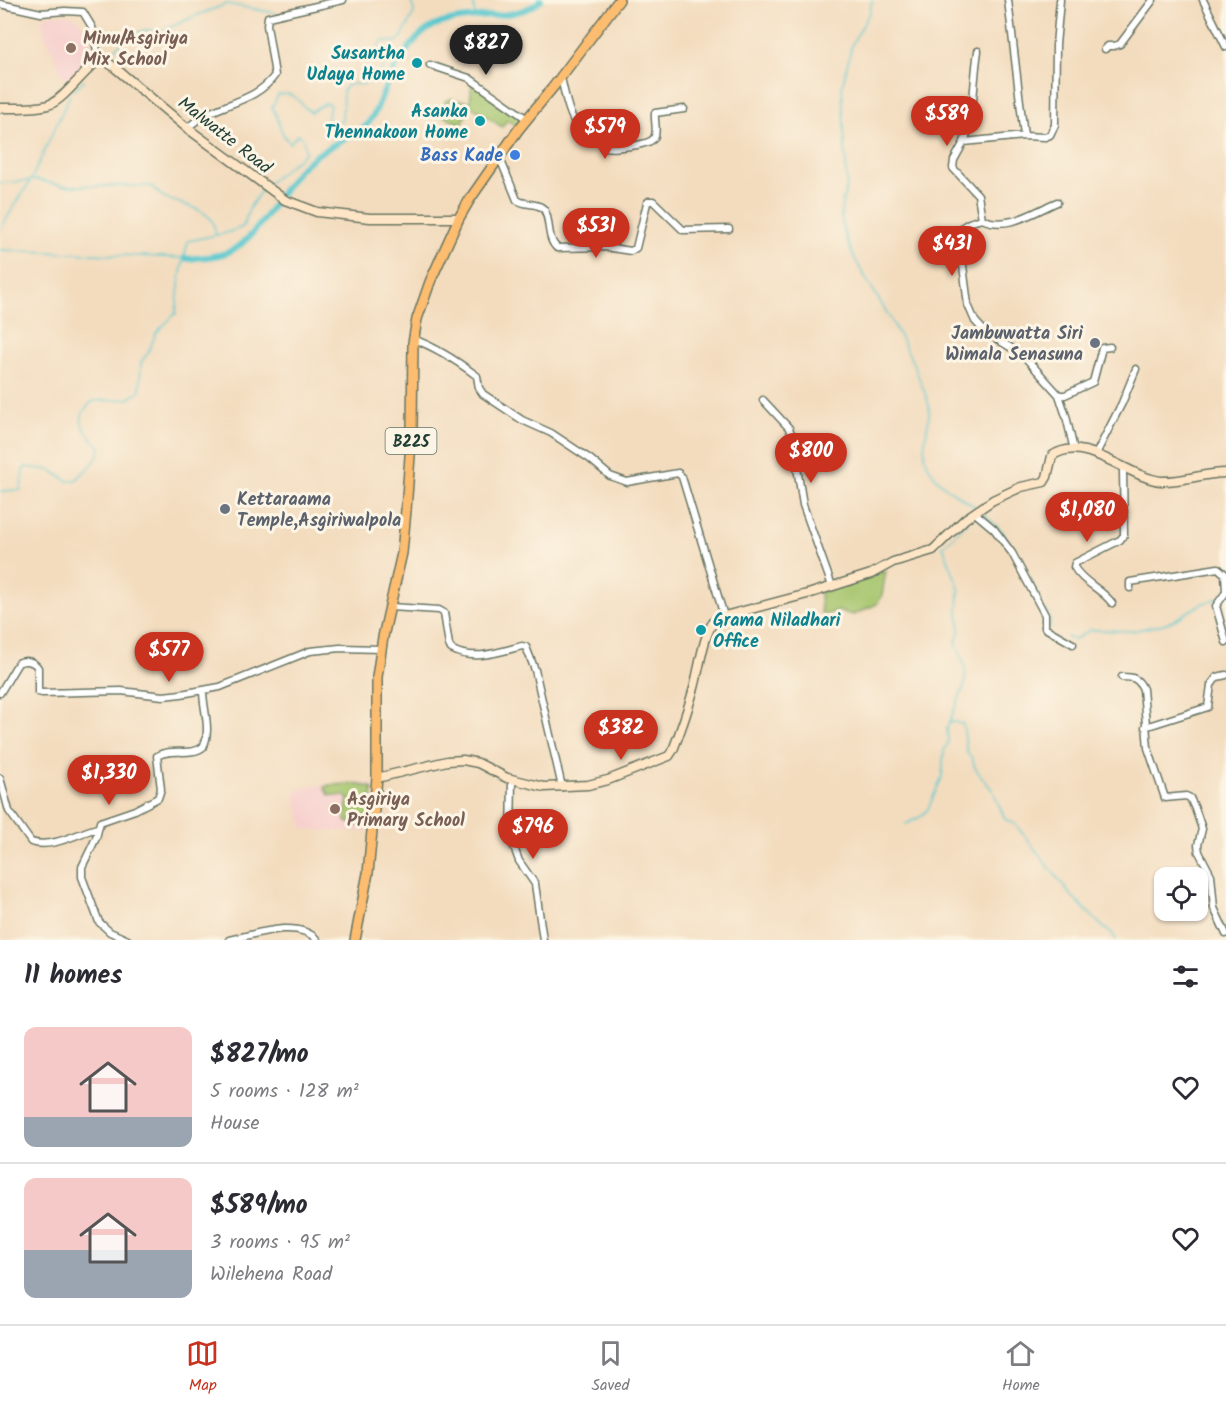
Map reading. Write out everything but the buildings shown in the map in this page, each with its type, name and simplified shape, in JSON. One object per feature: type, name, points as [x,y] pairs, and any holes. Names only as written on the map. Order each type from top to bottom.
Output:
[{"type":"main road","name":"B225","points":[[355,940],[368,873],[377,778],[377,677],[402,552],[412,429],[413,339],[417,319],[429,285],[459,218],[499,155],[561,78],[619,0]]},
{"type":"street","points":[[188,128],[208,114],[233,104],[269,84],[274,75],[267,25],[268,17],[343,0]]},
{"type":"street","points":[[1008,0],[1024,136]]},
{"type":"street","points":[[964,142],[1050,135],[1055,125],[1056,45],[1060,0]]},
{"type":"street","points":[[1105,49],[1108,46],[1120,44],[1153,0]]},
{"type":"street","points":[[1203,0],[1226,47]]},
{"type":"street","points":[[0,4],[41,13],[82,12],[92,27],[99,60],[61,98],[48,105],[0,108]]},
{"type":"street","points":[[978,51],[973,117],[964,142],[954,160],[953,168],[978,195],[982,219]]},
{"type":"street","name":"Malwatte Road","points":[[99,60],[114,67],[188,128],[285,200],[318,212],[370,218],[459,218]]},
{"type":"street","points":[[430,65],[469,78],[527,119]]},
{"type":"street","points":[[561,78],[574,122],[582,130],[597,133],[606,147],[621,148],[650,141],[656,135],[655,113],[684,109]]},
{"type":"street","points":[[499,155],[517,200],[543,208],[552,244],[556,248],[604,248],[632,251],[636,248],[647,203],[650,201],[653,201],[683,230],[729,229]]},
{"type":"street","points":[[1057,202],[1004,224],[982,219],[966,224],[959,234],[968,306],[975,321],[985,332],[1023,355],[1059,395],[1074,450]]},
{"type":"street","points":[[413,339],[458,362],[477,376],[479,388],[483,394],[522,420],[551,433],[590,459],[610,476],[627,482],[678,473],[682,477],[724,616]]},
{"type":"street","points":[[1059,395],[1065,395],[1093,382],[1102,348],[1110,347]]},
{"type":"street","points":[[1096,454],[1122,403],[1136,369]]},
{"type":"street","points":[[763,400],[789,428],[792,436],[802,505],[832,586]]},
{"type":"street","points":[[377,778],[447,761],[463,760],[478,763],[512,779],[544,787],[588,785],[608,780],[669,756],[694,688],[708,632],[714,621],[724,616],[871,574],[893,562],[933,550],[965,519],[1006,493],[1020,487],[1044,482],[1052,456],[1066,450],[1096,454],[1149,478],[1161,481],[1226,473]]},
{"type":"street","points":[[1112,603],[1105,592],[1084,578],[1074,567],[1075,562],[1120,540],[1124,534],[1124,466]]},
{"type":"street","points":[[975,513],[994,529],[1012,553],[1045,615],[1045,628],[1073,644]]},
{"type":"street","points":[[1130,588],[1130,582],[1191,570],[1218,568],[1226,574],[1226,592],[1216,606],[1226,642]]},
{"type":"street","points":[[390,607],[439,610],[444,613],[451,649],[456,652],[486,655],[526,647],[535,669],[562,787]]},
{"type":"street","points":[[0,693],[18,663],[23,660],[31,662],[38,668],[36,687],[38,692],[121,691],[163,696],[220,687],[310,651],[339,648],[381,649]]},
{"type":"street","points":[[1145,727],[1208,707],[1211,685],[1216,678],[1226,675]]},
{"type":"street","points":[[1122,677],[1134,678],[1139,681],[1143,689],[1148,748],[1165,798],[1186,796],[1190,798],[1196,811],[1202,829],[1198,845],[1199,852],[1211,875],[1214,908],[1226,934]]},
{"type":"street","points":[[128,940],[110,932],[99,922],[82,877],[82,867],[96,838],[100,822],[135,810],[158,798],[161,789],[156,760],[160,753],[191,752],[203,747],[207,738],[207,729],[203,691]]},
{"type":"street","points":[[0,778],[9,810],[31,842],[36,844],[58,841],[97,828]]},
{"type":"street","points":[[512,779],[511,839],[519,861],[535,885],[543,940]]},
{"type":"street","points":[[230,940],[270,929],[304,932],[314,936],[317,940]]},
{"type":"shaded area","name":"Minu/Asgiriya Mix School","points":[[53,14],[71,15],[79,20],[91,43],[92,61],[76,77],[63,77],[42,27],[42,18]]},
{"type":"shaded area","name":"Asgiriya Primary School","points":[[372,783],[369,831],[303,829],[296,801],[296,792],[302,788],[316,785]]},
{"type":"green space","points":[[472,81],[527,119],[520,128],[507,120],[502,127],[471,106],[462,125],[444,116],[445,101],[451,99],[470,102]]},
{"type":"green space","points":[[886,570],[882,595],[877,604],[853,615],[838,611],[823,615],[820,592]]},
{"type":"green space","points":[[354,784],[371,787],[373,790],[369,825],[364,827],[347,822],[345,819],[348,798],[329,795],[325,787]]},
{"type":"waterway","points":[[267,184],[305,153],[304,140],[298,134],[290,143],[282,131],[272,107],[278,95],[294,96],[311,112],[325,103],[330,105],[327,121],[334,124],[342,120],[343,91],[347,85],[366,84],[378,77],[384,64],[378,53],[380,45],[382,41],[396,42],[401,38],[413,15],[414,10],[410,0]]},
{"type":"waterway","points":[[473,0],[475,16]]},
{"type":"waterway","points":[[185,258],[224,254],[244,242],[261,223],[299,170],[322,152],[365,127],[374,115],[397,65],[409,47],[423,33],[430,28],[457,19],[517,12],[541,0]]},
{"type":"waterway","points":[[872,0],[870,12],[852,44],[842,87],[847,186],[841,209],[842,226],[860,268],[900,336],[926,396],[929,419],[924,450],[927,463],[942,484],[977,508]]},
{"type":"waterway","points":[[105,56],[133,35],[145,30],[162,31],[227,4],[275,13]]},
{"type":"waterway","points":[[73,91],[84,80]]},
{"type":"waterway","points":[[0,229],[31,180],[70,95]]},
{"type":"waterway","points":[[0,183],[37,180],[65,186],[152,186],[166,198],[200,210],[207,215],[212,221],[216,235]]},
{"type":"waterway","points":[[0,491],[21,490],[23,470],[26,467],[50,470],[68,481],[76,480],[98,457],[100,447],[83,426],[82,414],[93,401],[128,399],[138,393],[141,362],[148,353],[156,333],[176,313],[180,277],[188,241],[243,227],[250,207],[262,189]]},
{"type":"waterway","points":[[0,250],[184,258]]},
{"type":"waterway","points":[[981,511],[1002,531],[1015,553]]},
{"type":"waterway","points":[[906,824],[920,817],[928,809],[942,777],[944,750],[948,743],[947,728],[965,684],[965,667],[956,642],[960,630],[959,588],[943,546],[968,522]]},
{"type":"waterway","points":[[1019,560],[1038,595]]},
{"type":"waterway","points":[[1067,637],[1074,640],[1090,630],[1132,631],[1160,625],[1173,621],[1201,604],[1219,598]]},
{"type":"waterway","points":[[1046,610],[1050,619],[1050,627]]},
{"type":"waterway","points":[[949,721],[963,724],[967,753],[972,758],[975,768],[993,791],[1005,819],[1016,825],[1070,894],[1105,929],[1112,933],[1116,940]]},
{"type":"place","name":"Minu/Asgiriya Mix School","points":[[71,48]]},
{"type":"place","name":"Susantha Udaya Home","points":[[417,63]]},
{"type":"place","name":"Asanka Thennakoon Home","points":[[480,121]]},
{"type":"place","name":"Bass Kade","points":[[515,155]]},
{"type":"place","name":"Jambuwatta Siri Wimala Senasuna","points":[[1095,343]]},
{"type":"place","name":"Kettaraama Temple,Asgiriwalpola","points":[[225,509]]},
{"type":"place","name":"Grama Niladhari Office","points":[[701,630]]},
{"type":"place","name":"Asgiriya Primary School","points":[[335,809]]}]
